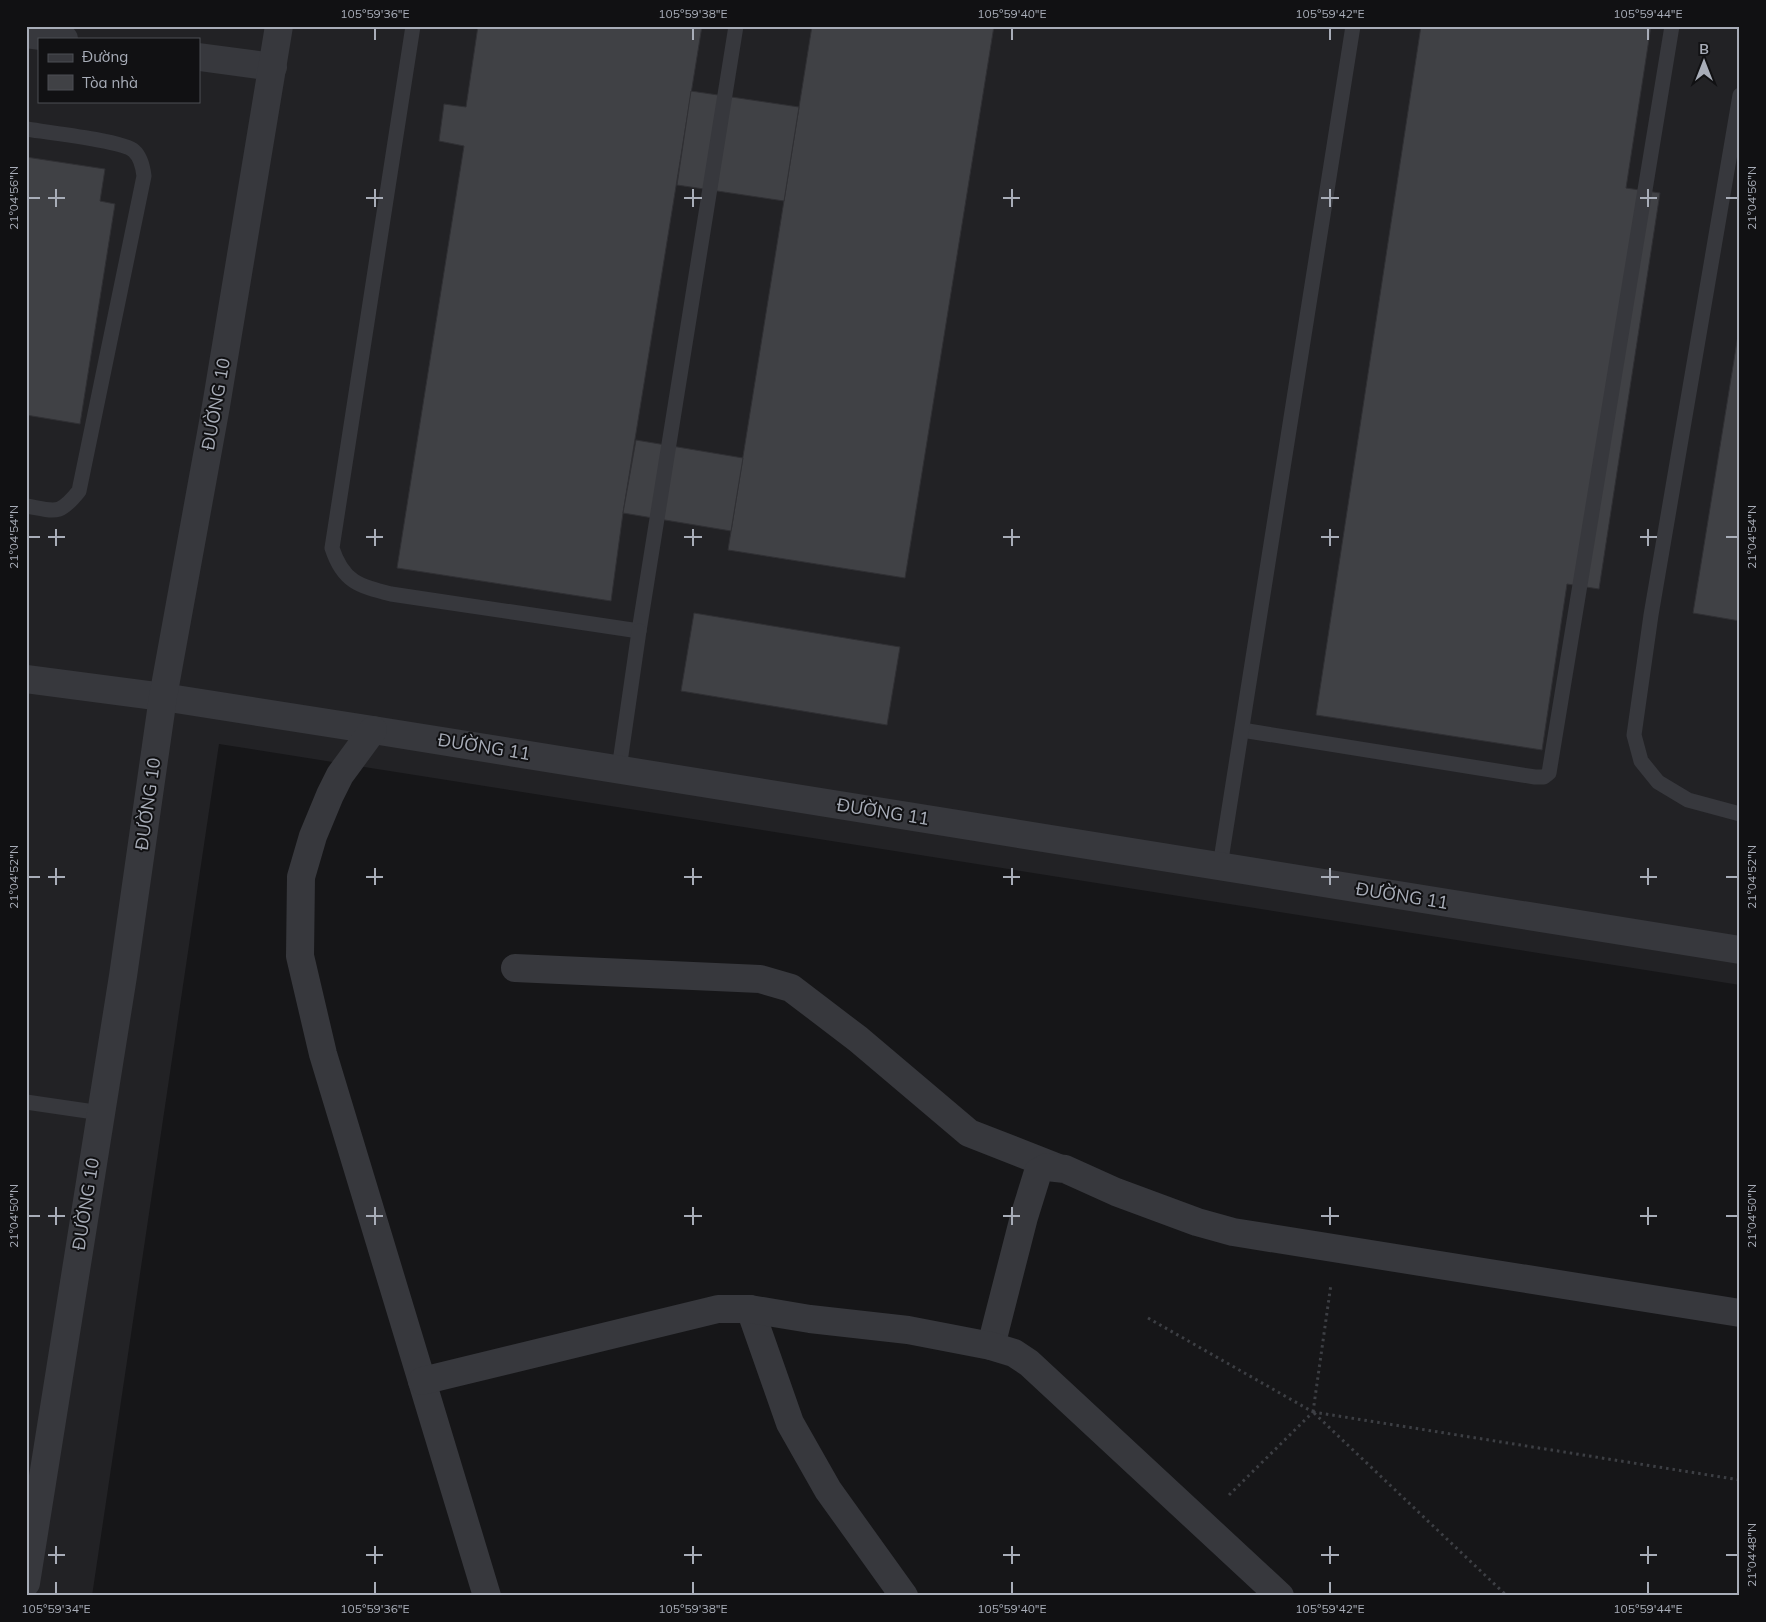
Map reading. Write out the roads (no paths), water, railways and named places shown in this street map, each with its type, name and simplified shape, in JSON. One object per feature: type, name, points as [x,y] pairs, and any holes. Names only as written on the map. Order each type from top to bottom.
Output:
[{"type":"street","name":"ĐƯỜNG 10","points":[[26,1583],[123,976],[163,697],[216,406],[278,26]]},
{"type":"street","points":[[26,34],[56,38]]},
{"type":"street","points":[[200,57],[272,67]]},
{"type":"street","name":"ĐƯỜNG 11","points":[[26,679],[163,697],[373,730],[1740,950]]},
{"type":"street","points":[[373,730],[340,775],[313,836],[301,877],[300,956],[323,1054],[487,1596]]},
{"type":"street","points":[[515,968],[760,979],[791,988],[858,1039],[969,1132],[1065,1169],[1116,1192],[1182,1217],[1233,1232],[1740,1313]]},
{"type":"street","points":[[991,1346],[1024,1217],[1038,1172],[1047,1167],[1056,1167]]},
{"type":"street","points":[[422,1381],[718,1309],[750,1309],[810,1319],[908,1330],[991,1346],[1014,1353],[1034,1367],[1280,1596]]},
{"type":"street","points":[[750,1309],[790,1423],[828,1490],[904,1596]]},
{"type":"lane","points":[[413,26],[332,548],[337,563],[349,578],[365,588],[391,594],[639,631]]},
{"type":"lane","points":[[619,769],[639,631],[736,26]]},
{"type":"lane","points":[[1220,866],[1353,26]]},
{"type":"lane","points":[[1242,730],[1535,777],[1544,777],[1549,774],[1672,26]]},
{"type":"lane","points":[[1740,95],[1651,615],[1634,735],[1641,761],[1658,782],[1688,800],[1740,814]]},
{"type":"lane","points":[[26,129],[118,144],[134,151],[142,164],[144,176],[79,491],[67,506],[53,511],[26,506]]},
{"type":"lane","points":[[26,1102],[101,1113]]}]
